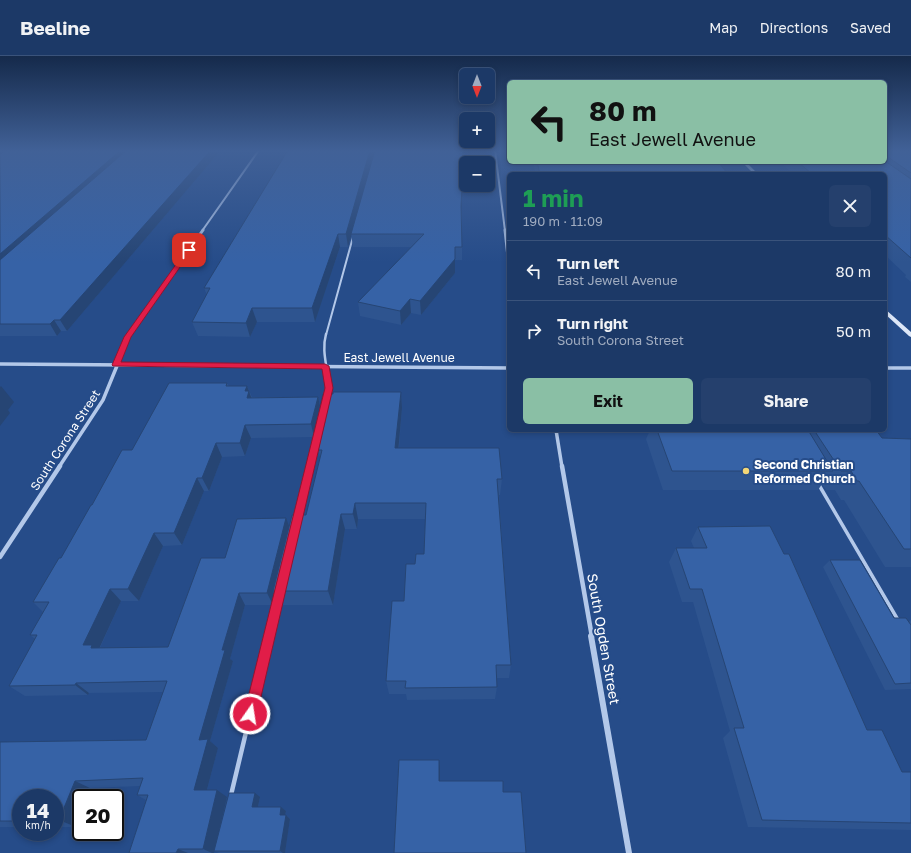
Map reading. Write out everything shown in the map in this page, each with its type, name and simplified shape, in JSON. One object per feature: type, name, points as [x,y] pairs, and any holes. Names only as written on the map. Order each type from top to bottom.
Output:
[{"type":"street","name":"South Corona Street","points":[[0,557],[103,400],[110,386],[116,365],[128,337],[233,187]]},
{"type":"street","points":[[499,187],[507,249]]},
{"type":"street","points":[[887,313],[911,335]]},
{"type":"street","name":"East Jewell Avenue","points":[[0,364],[507,368]]},
{"type":"street","points":[[887,368],[911,368]]},
{"type":"street","name":"South Ogden Street","points":[[556,432],[630,853]]},
{"type":"lane","points":[[327,398],[329,388],[323,345],[354,233]]},
{"type":"lane","points":[[297,521],[321,421]]},
{"type":"lane","points":[[815,478],[899,621]]},
{"type":"lane","points":[[230,799],[280,591]]},
{"type":"building","points":[[0,187],[78,187],[0,254]]},
{"type":"building","points":[[84,187],[178,187],[60,320],[54,320],[50,324],[0,324],[0,260]]},
{"type":"building","points":[[265,187],[359,187],[346,234],[338,234],[312,308],[252,308],[246,323],[192,322],[210,288],[204,288]]},
{"type":"building","points":[[364,187],[459,187],[459,192],[462,192],[462,247],[455,247],[455,259],[420,301],[410,299],[400,311],[358,302],[424,234],[351,234]]},
{"type":"building","points":[[887,187],[911,187],[911,258],[887,237]]},
{"type":"building","points":[[169,383],[227,383],[226,386],[247,386],[245,391],[249,391],[247,398],[318,397],[311,424],[245,425],[240,443],[216,443],[202,478],[197,478],[174,533],[154,533],[128,589],[110,589],[83,645],[92,645],[91,648],[168,647],[201,558],[225,558],[237,519],[286,518],[267,593],[239,593],[222,650],[225,650],[199,740],[208,739],[194,790],[217,790],[203,849],[178,849],[176,853],[129,853],[148,795],[137,795],[143,778],[75,781],[64,808],[64,789],[12,789],[12,821],[0,821],[0,742],[146,740],[167,681],[9,686],[37,635],[30,635],[49,602],[33,602],[59,558],[61,558],[122,450],[132,450]]},
{"type":"building","points":[[333,392],[401,392],[395,448],[499,448],[502,479],[497,479],[511,665],[496,665],[497,687],[405,688],[406,681],[386,681],[392,601],[404,601],[406,564],[415,564],[416,554],[424,554],[426,503],[355,503],[353,514],[341,514],[328,591],[273,591],[292,515],[306,515],[322,450],[318,450],[325,421],[316,421],[323,394],[333,394]]},
{"type":"building","points":[[658,432],[809,432],[833,471],[672,471]]},
{"type":"building","points":[[815,432],[878,432],[882,438],[911,439],[911,549],[904,549],[851,471],[841,471]]},
{"type":"building","points":[[770,526],[784,554],[789,554],[867,730],[882,730],[902,772],[911,772],[911,823],[762,820],[734,728],[744,728],[702,589],[690,589],[676,548],[707,548],[698,527]]},
{"type":"building","points":[[830,560],[860,560],[894,618],[906,618],[911,625],[911,683],[895,684]]},
{"type":"building","points":[[399,760],[439,760],[439,781],[503,781],[503,792],[521,792],[526,853],[394,853]]},
{"type":"building","points":[[229,793],[255,793],[252,807],[281,807],[280,815],[286,815],[280,851],[214,851]]},
{"type":"place","name":"Second Christian Reformed Church","points":[[746,471]]},
{"type":"route","points":[[189,250],[128,337],[120,352],[116,365],[325,366],[329,388],[250,714]]}]
